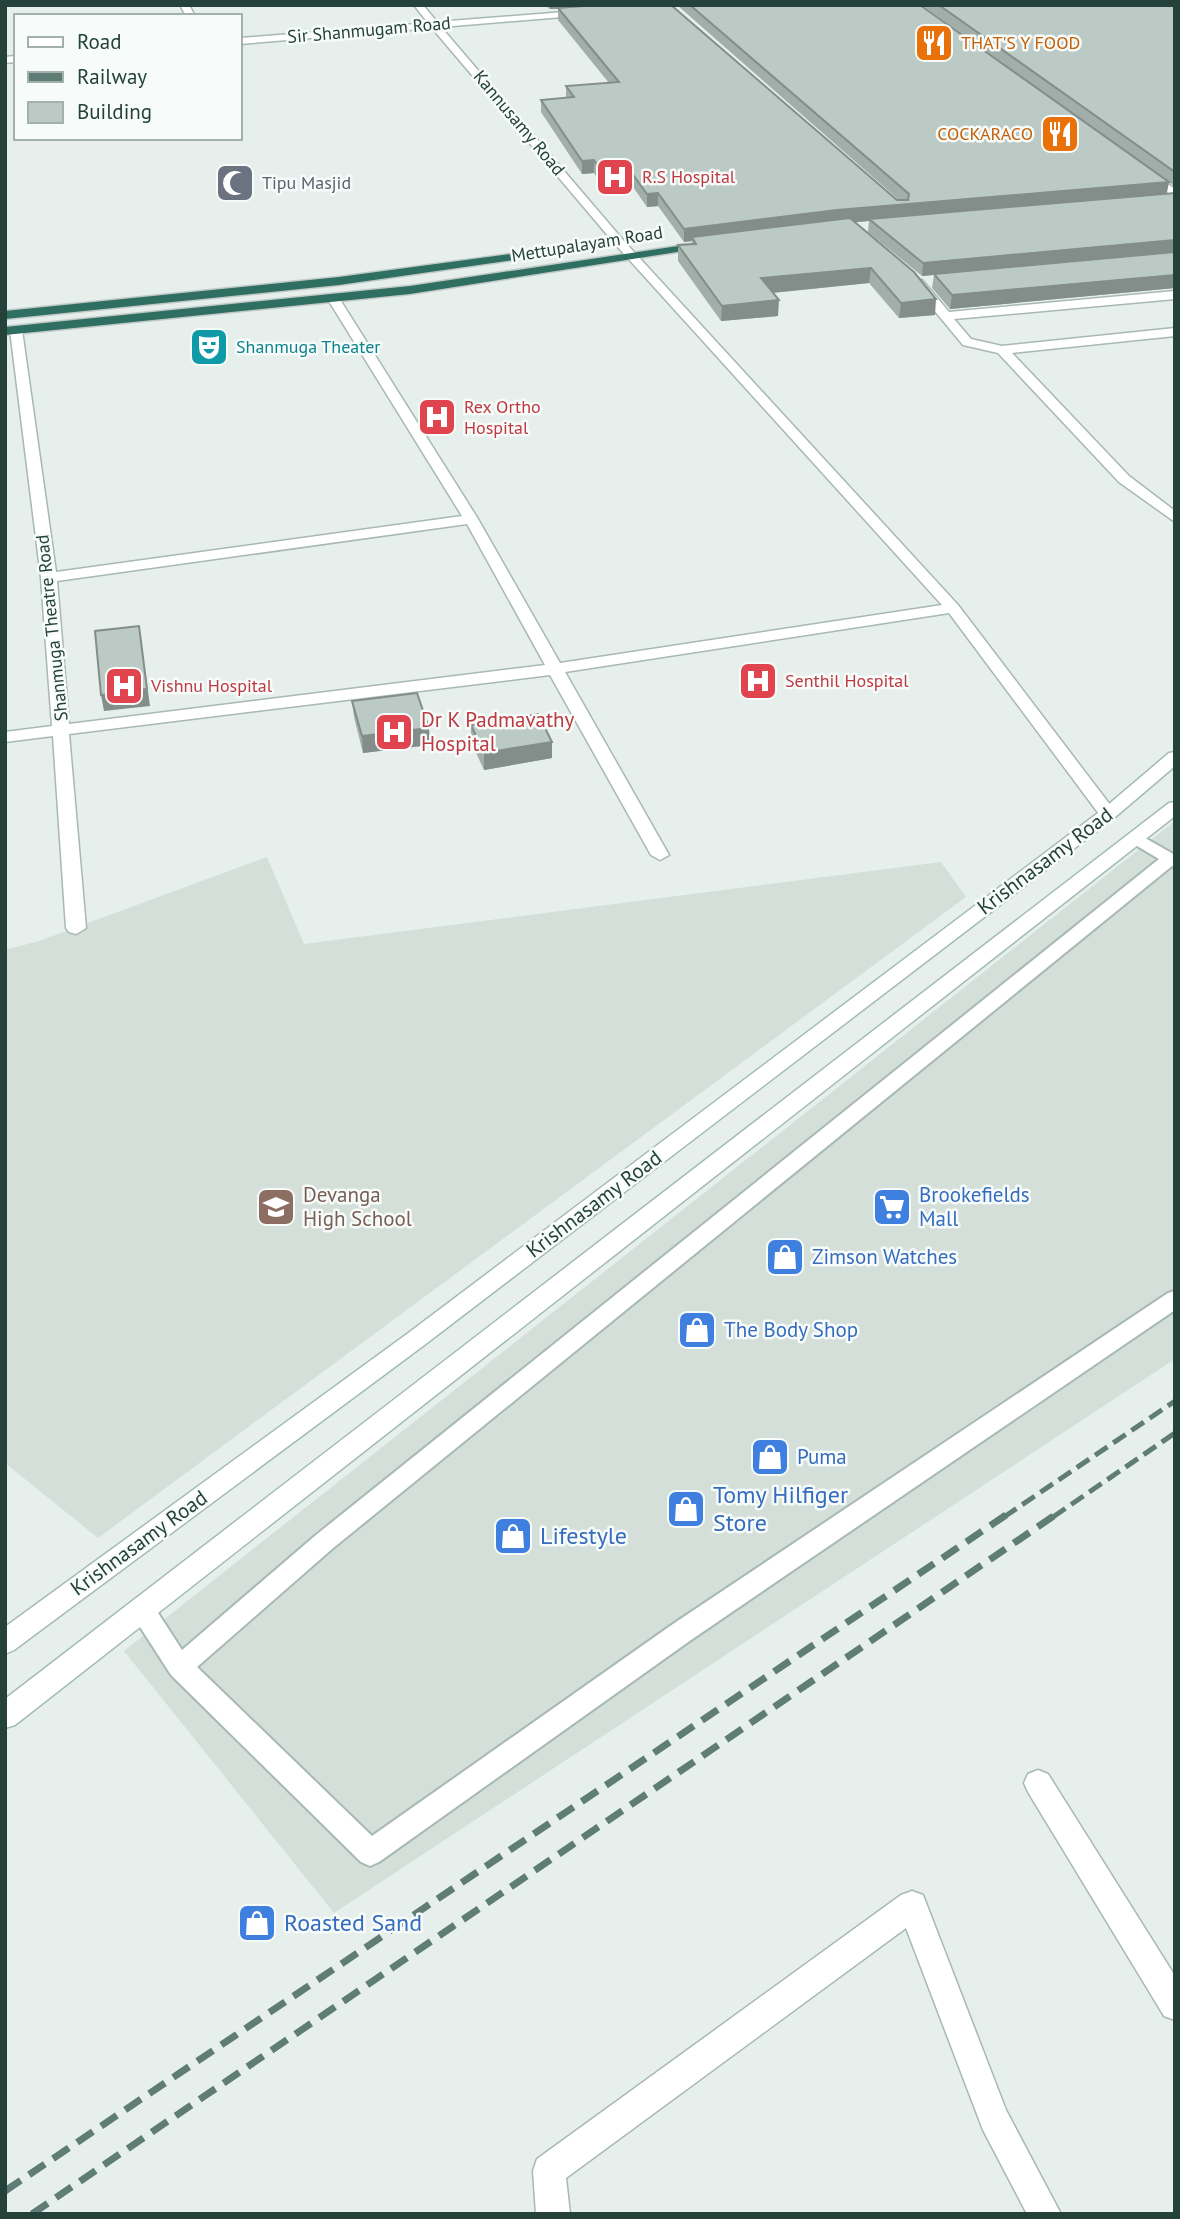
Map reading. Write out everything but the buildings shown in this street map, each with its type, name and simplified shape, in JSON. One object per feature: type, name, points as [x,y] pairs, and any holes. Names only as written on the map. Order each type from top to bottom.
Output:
[{"type":"highway","points":[[1151,187],[1170,186]]},
{"type":"highway","points":[[1161,201],[1175,197]]},
{"type":"highway","name":"Mettupalayam Road","points":[[5,315],[339,281],[619,242]]},
{"type":"highway","name":"Mettupalayam Road","points":[[10,330],[223,311],[410,290],[632,248],[714,244]]},
{"type":"street","name":"Kannusamy Road","points":[[418,5],[619,242],[632,248],[953,608],[1108,814]]},
{"type":"street","name":"Sir Shanmugam Road","points":[[242,41],[598,11]]},
{"type":"street","points":[[1132,162],[1170,186],[1175,197]]},
{"type":"street","points":[[920,280],[967,342],[1002,349],[1175,332]]},
{"type":"street","points":[[946,316],[1175,295]]},
{"type":"street","points":[[333,298],[471,519],[660,855]]},
{"type":"street","name":"Shanmuga Theatre Road","points":[[10,330],[49,578],[76,928]]},
{"type":"street","points":[[1002,349],[1124,479],[1175,518]]},
{"type":"street","points":[[49,578],[471,519]]},
{"type":"street","points":[[5,737],[556,669],[953,608]]},
{"type":"street","name":"Krishnasamy Road","points":[[5,1642],[426,1332],[1108,814],[1175,757]]},
{"type":"street","points":[[5,1716],[1138,839],[1175,807]]},
{"type":"street","points":[[1038,1783],[1175,2006]]},
{"type":"street","points":[[553,2214],[549,2171],[912,1905],[994,2119],[1045,2214]]},
{"type":"lane","points":[[180,1667],[324,1542],[1172,861],[1138,839]]},
{"type":"lane","points":[[142,1609],[180,1667],[370,1853],[682,1632],[1175,1299]]},
{"type":"shaded area","points":[[1175,821],[1175,1359],[334,1913],[124,1651]]},
{"type":"shaded area","name":"Devanga High School","points":[[267,857],[304,944],[941,862],[966,897],[98,1538],[5,1463],[5,950],[39,941]]},
{"type":"railway","points":[[1004,1517],[1175,1401]]},
{"type":"railway","points":[[1053,1517],[1175,1433]]},
{"type":"railway","points":[[5,2191],[1006,1515]]},
{"type":"railway","points":[[32,2214],[1055,1515]]},
{"type":"place","name":"THAT'S Y FOOD","points":[[934,43]]},
{"type":"place","name":"COCKARACO","points":[[1060,134]]},
{"type":"place","name":"R.S Hospital","points":[[615,177]]},
{"type":"place","name":"Tipu Masjid","points":[[235,183]]},
{"type":"place","name":"Shanmuga Theater","points":[[209,347]]},
{"type":"place","name":"Rex Ortho Hospital","points":[[437,417]]},
{"type":"place","name":"Senthil Hospital","points":[[758,681]]},
{"type":"place","name":"Vishnu Hospital","points":[[124,686]]},
{"type":"place","name":"Dr K Padmavathy Hospital","points":[[394,732]]},
{"type":"place","name":"Devanga High School","points":[[276,1207]]},
{"type":"place","name":"Brookefields Mall","points":[[892,1207]]},
{"type":"place","name":"Zimson Watches","points":[[785,1257]]},
{"type":"place","name":"The Body Shop","points":[[697,1330]]},
{"type":"place","name":"Puma","points":[[770,1457]]},
{"type":"place","name":"Tomy Hilfiger Store","points":[[686,1509]]},
{"type":"place","name":"Lifestyle","points":[[513,1536]]},
{"type":"place","name":"Roasted Sand","points":[[257,1923]]}]
